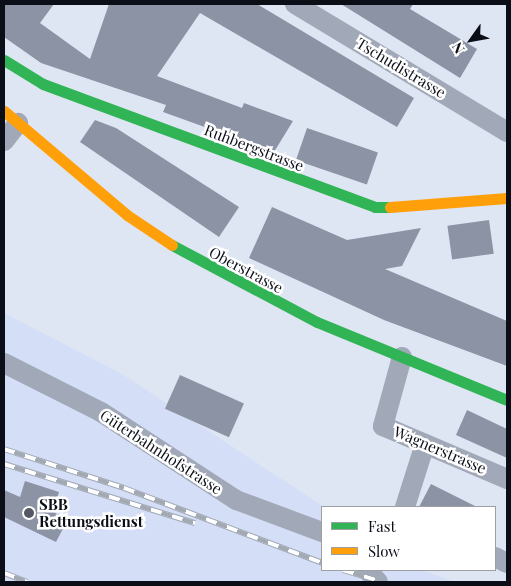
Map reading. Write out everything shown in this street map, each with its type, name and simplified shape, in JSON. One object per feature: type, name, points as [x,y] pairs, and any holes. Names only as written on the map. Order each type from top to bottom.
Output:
[{"type":"street","name":"Tschudistrasse","points":[[295,4],[507,132]]},
{"type":"street","name":"Ruhbergstrasse","points":[[4,60],[43,84],[375,207],[417,206],[507,198]]},
{"type":"street","points":[[4,140],[11,117]]},
{"type":"street","name":"Oberstrasse","points":[[11,117],[120,209],[185,254],[281,305],[507,400]]},
{"type":"street","name":"Wagnerstrasse","points":[[402,357],[382,426],[507,479]]},
{"type":"street","name":"Güterbahnhofstrasse","points":[[4,363],[101,412],[236,500],[321,532]]},
{"type":"street","points":[[405,506],[425,444]]},
{"type":"street","points":[[368,571],[378,582]]},
{"type":"shaded area","points":[[4,313],[122,374],[322,506],[321,571],[425,571],[455,582],[4,582]]},
{"type":"building","points":[[4,4],[54,4],[40,23],[90,59],[109,4],[257,4],[414,98],[397,127],[200,13],[157,76],[242,108],[244,103],[293,121],[274,152],[163,112],[166,105],[41,63],[4,37]]},
{"type":"building","points":[[341,4],[413,4],[410,9],[477,49],[460,78]]},
{"type":"building","points":[[95,120],[116,128],[239,207],[219,237],[80,142]]},
{"type":"building","points":[[307,128],[378,152],[367,185],[296,160]]},
{"type":"building","points":[[272,207],[347,240],[421,228],[402,266],[385,269],[507,321],[507,366],[384,320],[249,258]]},
{"type":"building","points":[[489,220],[494,254],[452,260],[447,226]]},
{"type":"building","points":[[180,375],[244,403],[229,437],[165,409]]},
{"type":"building","points":[[467,410],[507,429],[507,458],[456,435]]},
{"type":"building","name":"SBB Rettungsdienst","points":[[25,481],[59,492],[53,512],[68,519],[56,542],[4,517],[4,490],[20,497]]},
{"type":"building","points":[[431,484],[475,506],[420,506]]},
{"type":"railway","points":[[4,449],[124,488],[321,563]]},
{"type":"railway","points":[[4,464],[195,523]]},
{"type":"railway","points":[[346,571],[383,582]]},
{"type":"railway","points":[[4,573],[27,582]]},
{"type":"traffic: fast","points":[[4,60],[43,84],[375,207],[390,207]]},
{"type":"traffic: fast","points":[[172,245],[317,322],[507,400]]},
{"type":"traffic: slow","points":[[4,111],[127,215],[172,245]]},
{"type":"traffic: slow","points":[[390,207],[507,198]]},
{"type":"place","name":"SBB Rettungsdienst","points":[[29,513]]}]
